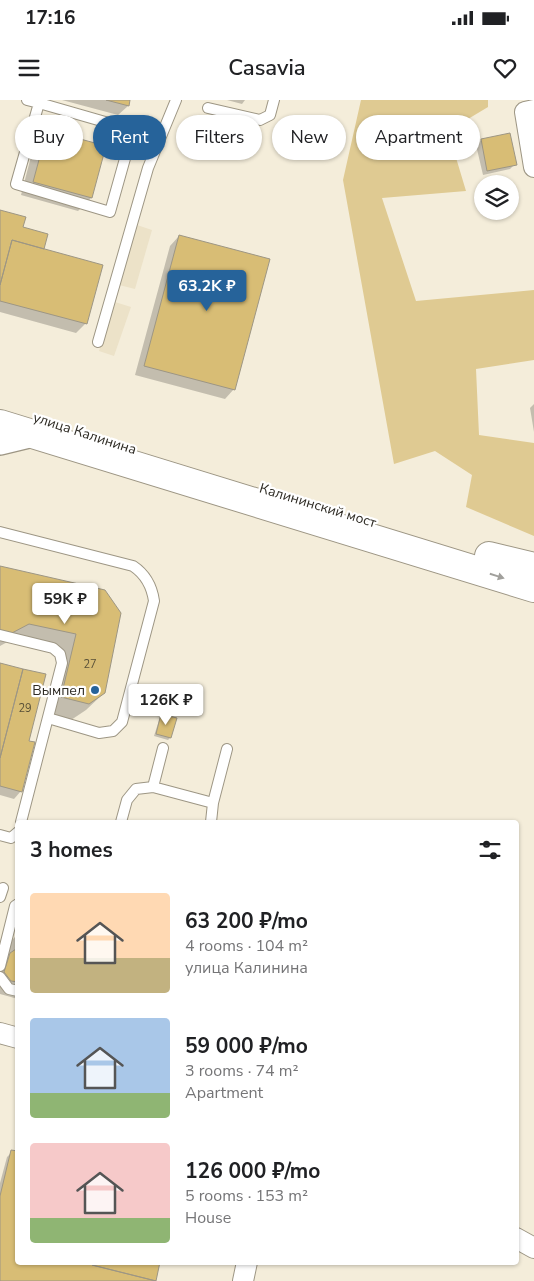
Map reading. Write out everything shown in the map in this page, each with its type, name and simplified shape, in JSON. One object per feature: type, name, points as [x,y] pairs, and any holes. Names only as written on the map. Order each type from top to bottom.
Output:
[{"type":"main road","name":"улица Калинина","points":[[0,406],[102,438],[168,467]]},
{"type":"main road","points":[[0,424],[33,434],[168,467]]},
{"type":"main road","name":"Калининский мост","points":[[168,467],[463,557]]},
{"type":"main road","points":[[463,557],[534,567]]},
{"type":"main road","points":[[463,557],[534,588]]},
{"type":"street","points":[[530,111],[534,168]]},
{"type":"street","points":[[0,442],[33,434]]},
{"type":"street","points":[[0,1033],[15,1037]]},
{"type":"street","points":[[519,1240],[534,1248]]},
{"type":"street","points":[[243,1281],[246,1265]]},
{"type":"lane","points":[[27,100],[40,102],[133,130],[110,212],[16,184],[40,102]]},
{"type":"lane","points":[[98,342],[148,168],[176,100]]},
{"type":"lane","points":[[208,108],[260,120],[270,115],[274,100]]},
{"type":"lane","points":[[0,532],[133,566],[141,571],[152,592],[154,601],[122,722],[113,731],[99,732],[48,718]]},
{"type":"lane","points":[[0,635],[52,648],[60,654],[62,663],[22,820]]},
{"type":"lane","points":[[153,786],[163,748]]},
{"type":"lane","points":[[211,820],[213,803],[227,749]]},
{"type":"lane","points":[[122,820],[128,800],[136,789],[153,786],[213,803]]},
{"type":"lane","points":[[0,835],[11,838],[15,835]]},
{"type":"lane","points":[[0,966],[15,906]]},
{"type":"lane","points":[[0,977],[10,989],[15,990]]},
{"type":"shaded area","points":[[361,100],[488,100],[488,107],[475,115],[358,115]]},
{"type":"shaded area","points":[[356,122],[356,160],[457,160],[466,191],[382,198],[416,301],[534,290],[534,360],[476,369],[479,435],[534,443],[534,536],[466,507],[472,475],[435,451],[394,464],[343,180]]},
{"type":"shaded area","points":[[137,225],[152,230],[135,289],[119,285]]},
{"type":"shaded area","points":[[115,302],[131,307],[114,356],[99,351]]},
{"type":"building","points":[[106,100],[130,100],[129,106]]},
{"type":"building","points":[[510,133],[517,165],[487,171],[481,139]]},
{"type":"building","points":[[83,140],[93,142],[93,160],[102,160],[92,198],[33,182],[39,160],[83,160]]},
{"type":"building","points":[[0,210],[26,217],[23,227],[48,234],[44,249],[12,240],[0,285]]},
{"type":"building","points":[[179,235],[270,259],[235,390],[144,366]]},
{"type":"building","points":[[12,240],[103,265],[87,324],[0,301],[0,285]]},
{"type":"building","points":[[0,566],[105,590],[121,613],[105,693],[89,704],[61,697],[76,634],[29,624],[10,634],[0,632]]},
{"type":"building","points":[[0,663],[23,669],[0,758]]},
{"type":"building","points":[[23,669],[46,674],[29,741],[35,742],[22,792],[0,786],[0,758]]},
{"type":"building","points":[[161,714],[177,718],[171,738],[156,734]]},
{"type":"building","points":[[15,950],[15,982],[11,981],[4,972],[10,953]]},
{"type":"building","points":[[11,1150],[15,1151],[15,1265],[92,1265],[156,1281],[0,1281],[0,1196]]},
{"type":"building","points":[[92,1265],[159,1265],[156,1281]]},
{"type":"place","name":"Вымпел","points":[[95,690]]}]
